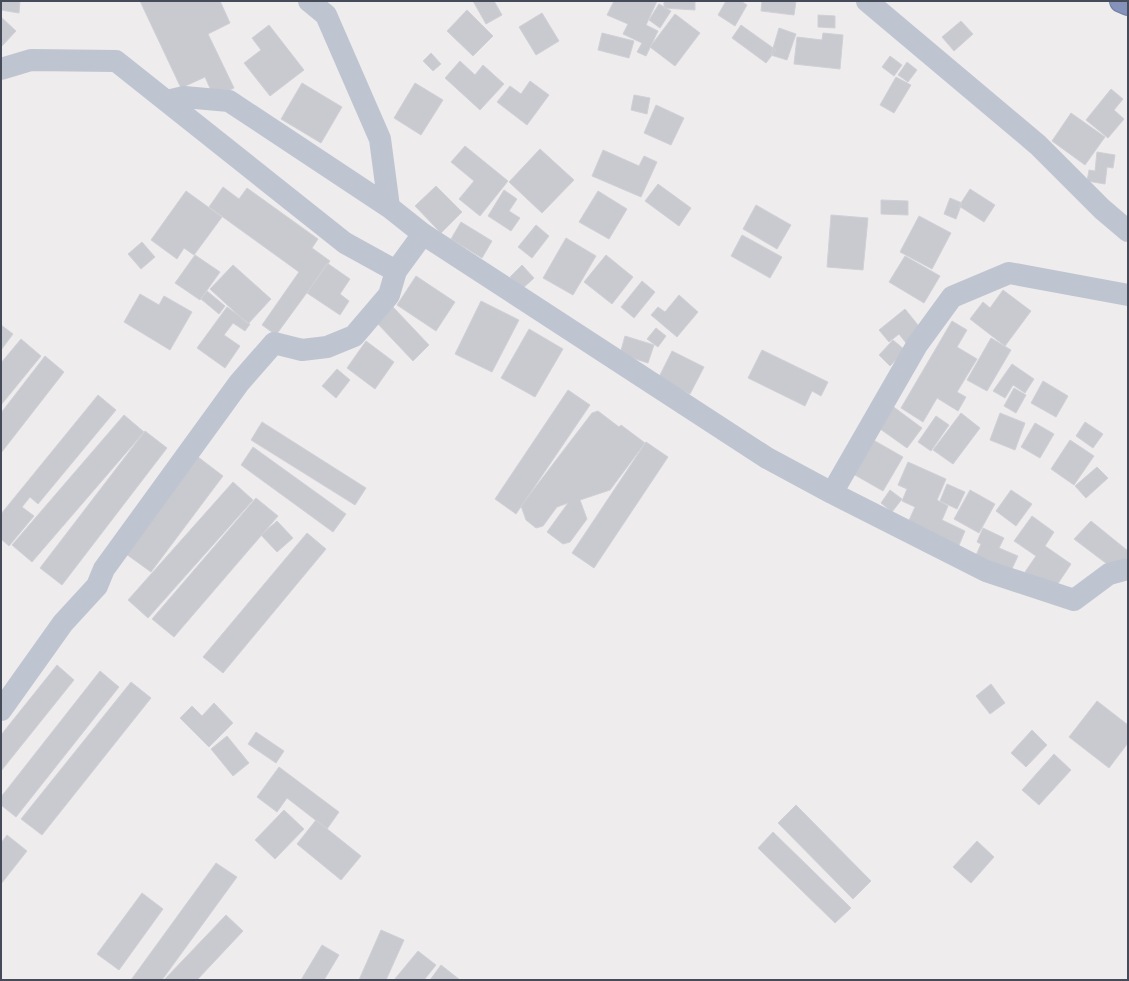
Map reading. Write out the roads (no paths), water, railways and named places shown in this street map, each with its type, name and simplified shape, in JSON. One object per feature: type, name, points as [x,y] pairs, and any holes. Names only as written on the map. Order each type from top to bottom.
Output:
[{"type":"highway","points":[[1121,1],[1128,4]]},
{"type":"street","points":[[309,1],[326,15],[380,139],[389,207]]},
{"type":"street","points":[[867,1],[1038,145],[1102,209],[1128,231]]},
{"type":"street","points":[[1,69],[31,60],[116,61],[345,243],[396,271]]},
{"type":"street","points":[[167,101],[184,96],[229,101],[389,207],[423,234],[767,458],[832,493],[986,571],[1074,600],[1109,574],[1128,569]]},
{"type":"street","points":[[1,710],[63,623],[97,586],[104,569],[239,382],[274,343],[302,350],[327,347],[354,336],[389,295],[396,271],[423,234]]},
{"type":"street","points":[[832,493],[917,345],[952,297],[1009,273],[1128,295]]}]
